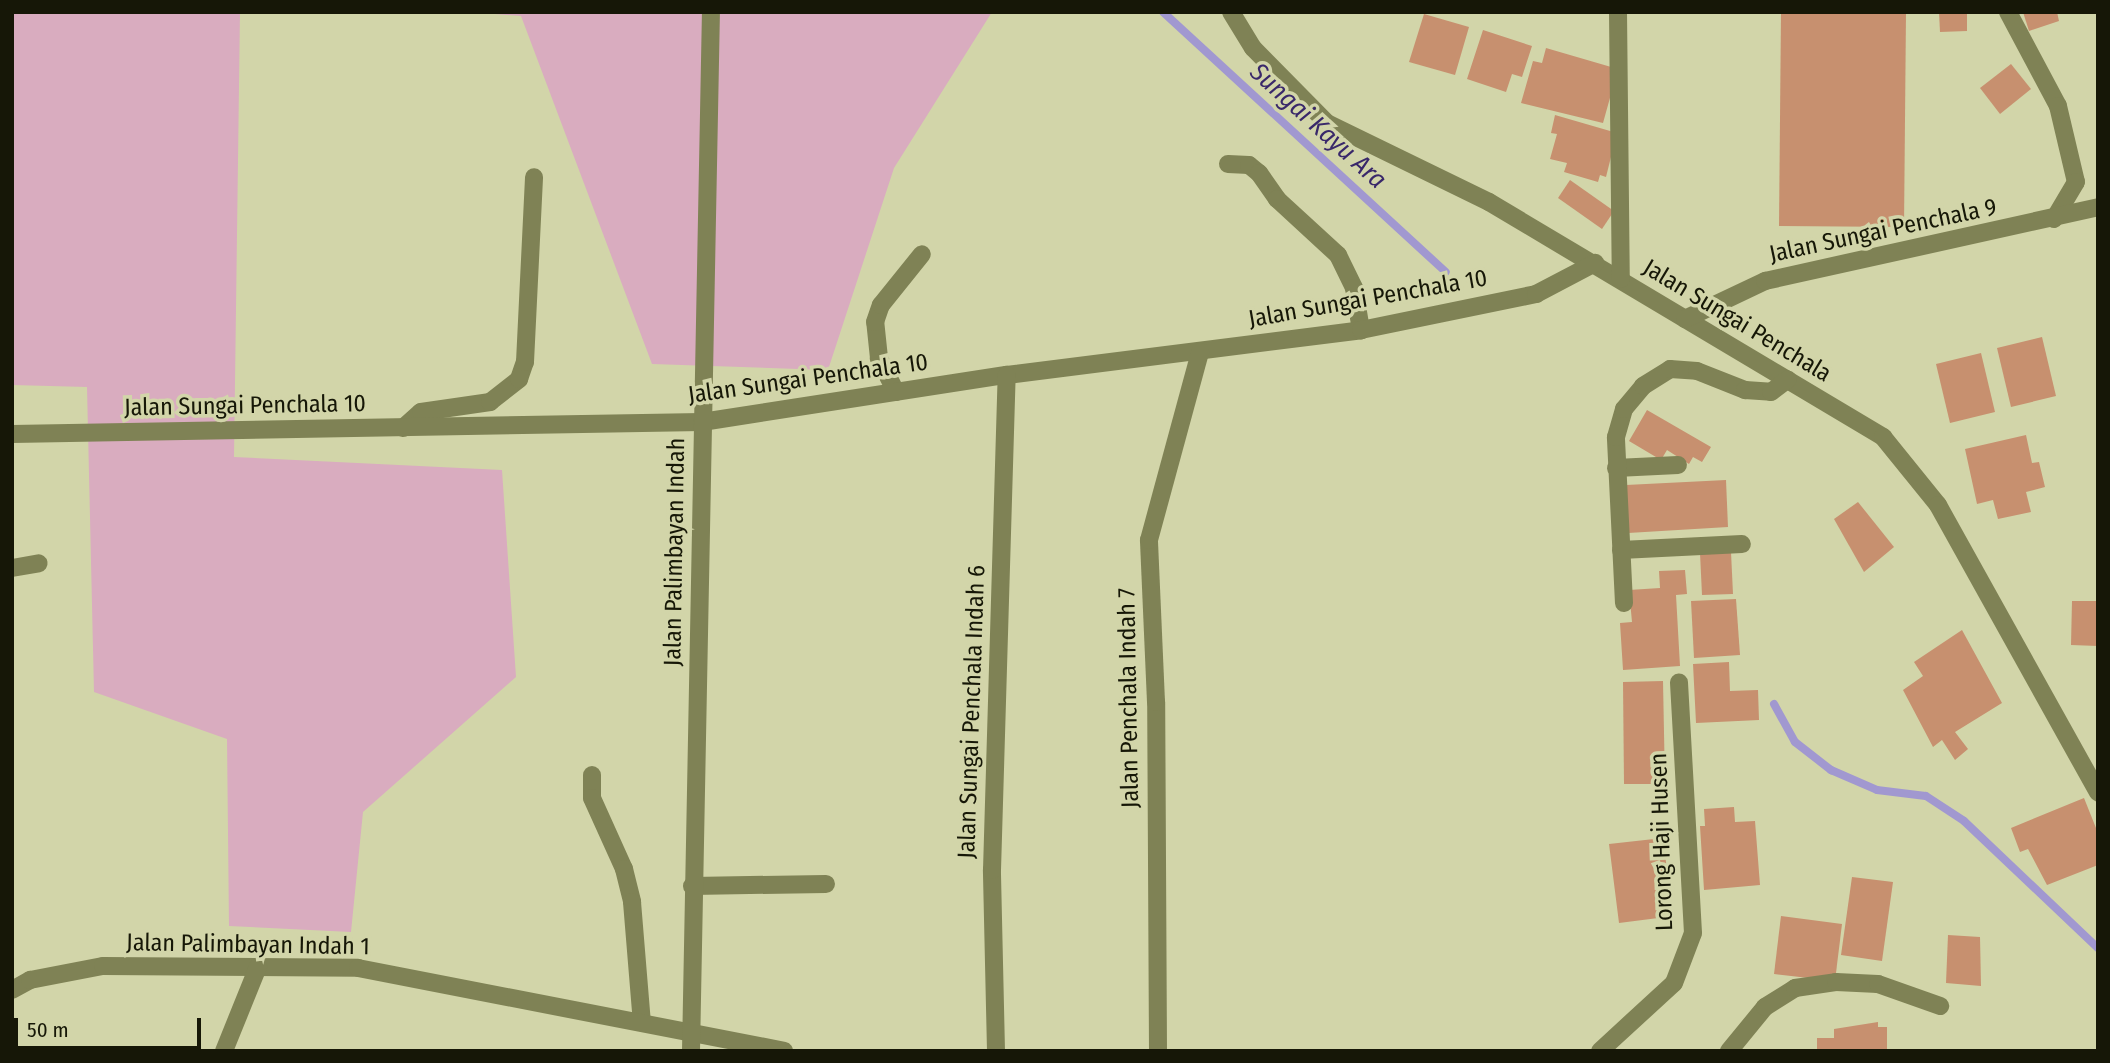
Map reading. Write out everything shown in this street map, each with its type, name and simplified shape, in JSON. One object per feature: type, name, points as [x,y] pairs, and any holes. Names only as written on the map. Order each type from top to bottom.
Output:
[{"type":"street","name":"Jalan Palimbayan Indah","points":[[691,1051],[692,886],[711,12]]},
{"type":"street","name":"Jalan Sungai Penchala","points":[[1231,12],[1253,48],[1327,123],[1489,202],[1595,263],[1883,438],[1911,468],[1938,505],[2098,793]]},
{"type":"street","points":[[1618,12],[1620,279]]},
{"type":"street","points":[[2008,12],[2058,106],[2077,182],[2054,219]]},
{"type":"street","points":[[1228,164],[1249,166],[1258,173],[1277,199],[1338,255],[1354,288],[1361,330]]},
{"type":"street","points":[[403,428],[421,412],[490,402],[519,379],[525,362],[534,177]]},
{"type":"street","name":"Jalan Sungai Penchala 9","points":[[1685,319],[1765,281],[2098,208]]},
{"type":"street","points":[[896,392],[880,358],[875,321],[881,305],[922,254]]},
{"type":"street","name":"Jalan Sungai Penchala 10","points":[[12,435],[702,422],[1007,375],[1361,330],[1536,294],[1595,263]]},
{"type":"street","name":"Jalan Penchala Indah 7","points":[[1158,1051],[1156,702],[1149,540],[1199,352]]},
{"type":"street","points":[[1624,603],[1616,437],[1624,409],[1643,386],[1670,369],[1697,371],[1745,390],[1771,392],[1788,379]]},
{"type":"street","name":"Jalan Sungai Penchala Indah 6","points":[[996,1051],[992,870],[1007,375]]},
{"type":"street","points":[[1616,468],[1678,465]]},
{"type":"street","points":[[1621,550],[1742,544]]},
{"type":"street","points":[[12,568],[40,564]]},
{"type":"street","name":"Lorong Haji Husen","points":[[1600,1051],[1674,983],[1693,933],[1679,682]]},
{"type":"street","points":[[592,775],[592,798],[624,869],[632,902],[642,1023]]},
{"type":"street","points":[[692,886],[826,884]]},
{"type":"street","name":"Jalan Palimbayan Indah 1","points":[[12,990],[30,980],[103,966],[358,968],[691,1032]]},
{"type":"street","points":[[224,1051],[258,967]]},
{"type":"street","points":[[1729,1051],[1765,1007],[1795,989],[1836,982],[1878,984],[1940,1006]]},
{"type":"street","points":[[691,1032],[784,1051]]},
{"type":"shaded area","points":[[12,12],[240,12],[234,457],[502,470],[516,677],[363,812],[351,932],[229,926],[227,739],[94,692],[87,387],[12,385]]},
{"type":"shaded area","points":[[470,12],[992,12],[894,168],[828,370],[652,364],[521,16]]},
{"type":"building","points":[[1781,12],[1906,12],[1904,227],[1779,226]]},
{"type":"building","points":[[1939,12],[1967,12],[1967,31],[1940,32]]},
{"type":"building","points":[[2023,12],[2057,12],[2059,21],[2029,31]]},
{"type":"building","points":[[1424,14],[1469,27],[1455,75],[1409,62]]},
{"type":"building","points":[[1483,30],[1532,46],[1522,77],[1512,74],[1506,92],[1467,79]]},
{"type":"building","points":[[1546,48],[1618,69],[1603,123],[1521,103],[1533,61],[1542,63]]},
{"type":"building","points":[[2011,64],[2031,89],[2000,114],[1980,88]]},
{"type":"building","points":[[1555,115],[1617,133],[1606,177],[1600,175],[1598,182],[1564,172],[1567,163],[1550,159],[1557,134],[1551,133]]},
{"type":"building","points":[[1570,180],[1614,211],[1602,229],[1558,198]]},
{"type":"building","points":[[2042,337],[2056,396],[2011,407],[1997,348]]},
{"type":"building","points":[[1981,353],[1995,412],[1950,423],[1936,364]]},
{"type":"building","points":[[1647,410],[1711,447],[1702,462],[1693,457],[1689,464],[1667,450],[1661,460],[1629,441]]},
{"type":"building","points":[[2026,435],[2032,463],[2039,462],[2045,487],[2026,492],[2031,512],[1998,519],[1993,500],[1977,504],[1965,449]]},
{"type":"building","points":[[1726,480],[1728,527],[1628,533],[1626,485]]},
{"type":"building","points":[[1858,502],[1894,547],[1864,572],[1834,519]]},
{"type":"building","points":[[1731,552],[1733,594],[1702,595],[1700,553]]},
{"type":"building","points":[[1685,570],[1687,594],[1676,595],[1680,666],[1623,670],[1620,623],[1632,622],[1629,590],[1660,588],[1659,571]]},
{"type":"building","points":[[1736,599],[1740,655],[1694,658],[1691,601]]},
{"type":"building","points":[[2072,601],[2098,601],[2098,646],[2071,645]]},
{"type":"building","points":[[1962,630],[2002,703],[1955,732],[1968,749],[1955,760],[1942,740],[1933,747],[1903,690],[1923,676],[1914,662]]},
{"type":"building","points":[[1729,662],[1730,691],[1758,690],[1759,720],[1696,723],[1693,664]]},
{"type":"building","points":[[1663,681],[1665,784],[1624,784],[1623,682]]},
{"type":"building","points":[[2084,798],[2098,833],[2098,865],[2047,885],[2028,849],[2020,852],[2011,828]]},
{"type":"building","points":[[1734,807],[1735,822],[1755,821],[1760,885],[1704,890],[1700,826],[1705,826],[1704,809]]},
{"type":"building","points":[[1663,838],[1669,886],[1662,887],[1666,917],[1619,923],[1609,844]]},
{"type":"building","points":[[1852,877],[1893,882],[1882,961],[1841,955]]},
{"type":"building","points":[[1781,916],[1842,924],[1835,981],[1774,974]]},
{"type":"building","points":[[1948,935],[1980,937],[1981,986],[1946,983]]},
{"type":"building","points":[[1878,1022],[1878,1027],[1887,1027],[1887,1051],[1817,1051],[1817,1038],[1834,1038],[1834,1029]]},
{"type":"waterway","name":"Sungai Kayu Ara","points":[[1163,12],[1446,272]]},
{"type":"waterway","name":"Sungai Kayu Ara","points":[[1774,704],[1795,742],[1831,770],[1877,790],[1926,796],[1964,821],[2098,948]]}]
